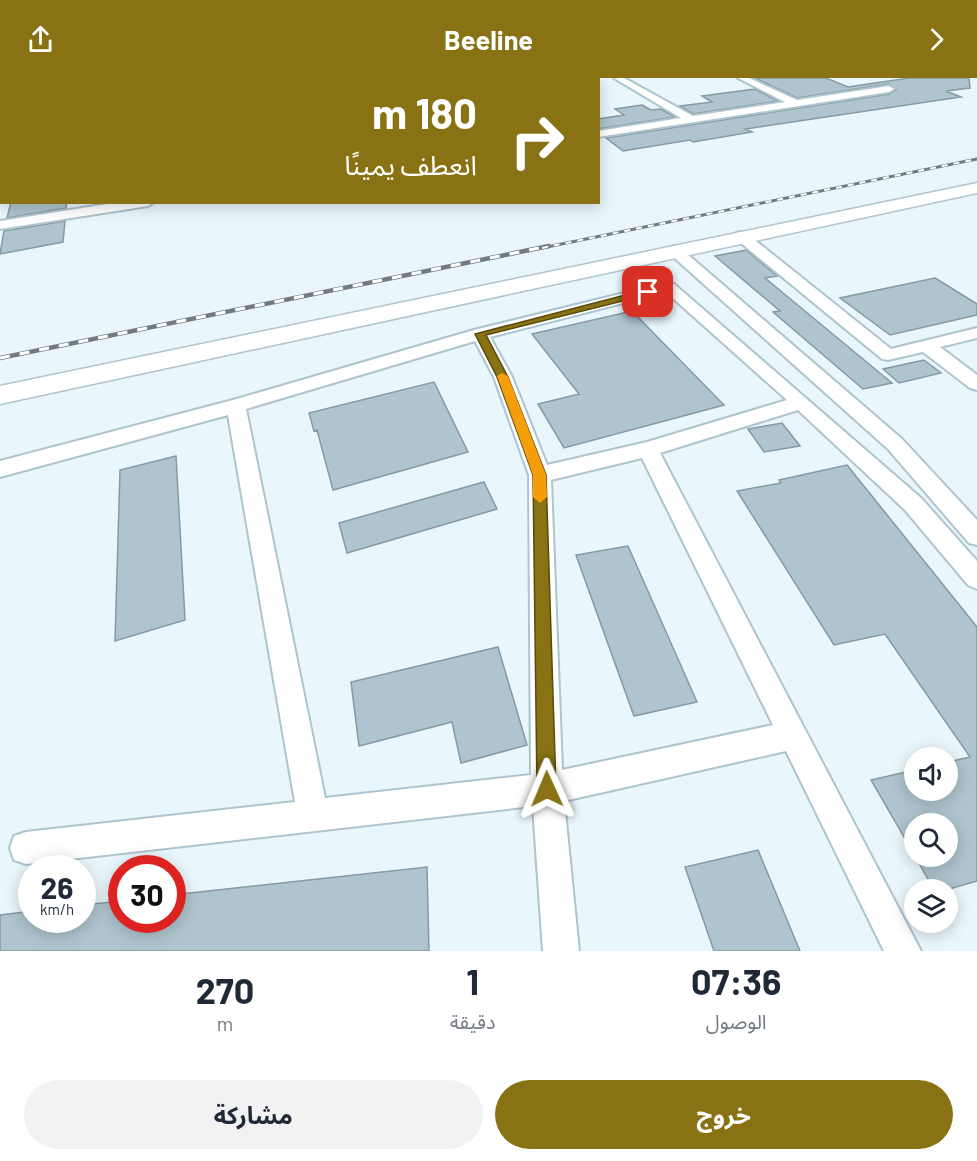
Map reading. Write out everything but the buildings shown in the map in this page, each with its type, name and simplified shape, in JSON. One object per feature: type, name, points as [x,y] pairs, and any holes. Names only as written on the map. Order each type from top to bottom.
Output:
[{"type":"main road","points":[[0,378],[977,174]]},
{"type":"main road","points":[[0,395],[674,250],[977,188]]},
{"type":"street","points":[[618,78],[692,120]]},
{"type":"street","points":[[741,78],[797,104]]},
{"type":"street","points":[[600,134],[890,89],[871,82]]},
{"type":"street","points":[[0,225],[124,204]]},
{"type":"street","points":[[741,236],[888,355],[977,333]]},
{"type":"street","points":[[674,250],[895,444],[977,536]]},
{"type":"street","points":[[0,469],[236,406],[480,334],[669,287],[913,504],[977,578]]},
{"type":"street","points":[[480,334],[503,377],[540,475],[547,789],[561,951]]},
{"type":"street","points":[[927,346],[977,384]]},
{"type":"street","points":[[540,475],[648,449],[801,402]]},
{"type":"street","points":[[236,406],[313,816]]},
{"type":"street","points":[[648,449],[903,951]]},
{"type":"street","points":[[26,848],[547,789],[793,735]]},
{"type":"railway","points":[[542,248],[977,159]]},
{"type":"railway","points":[[0,358],[549,246]]},
{"type":"slow traffic","points":[[502,376],[540,475],[540,497]]},
{"type":"route","points":[[547,789],[540,475],[503,377],[480,334],[648,292]]}]
